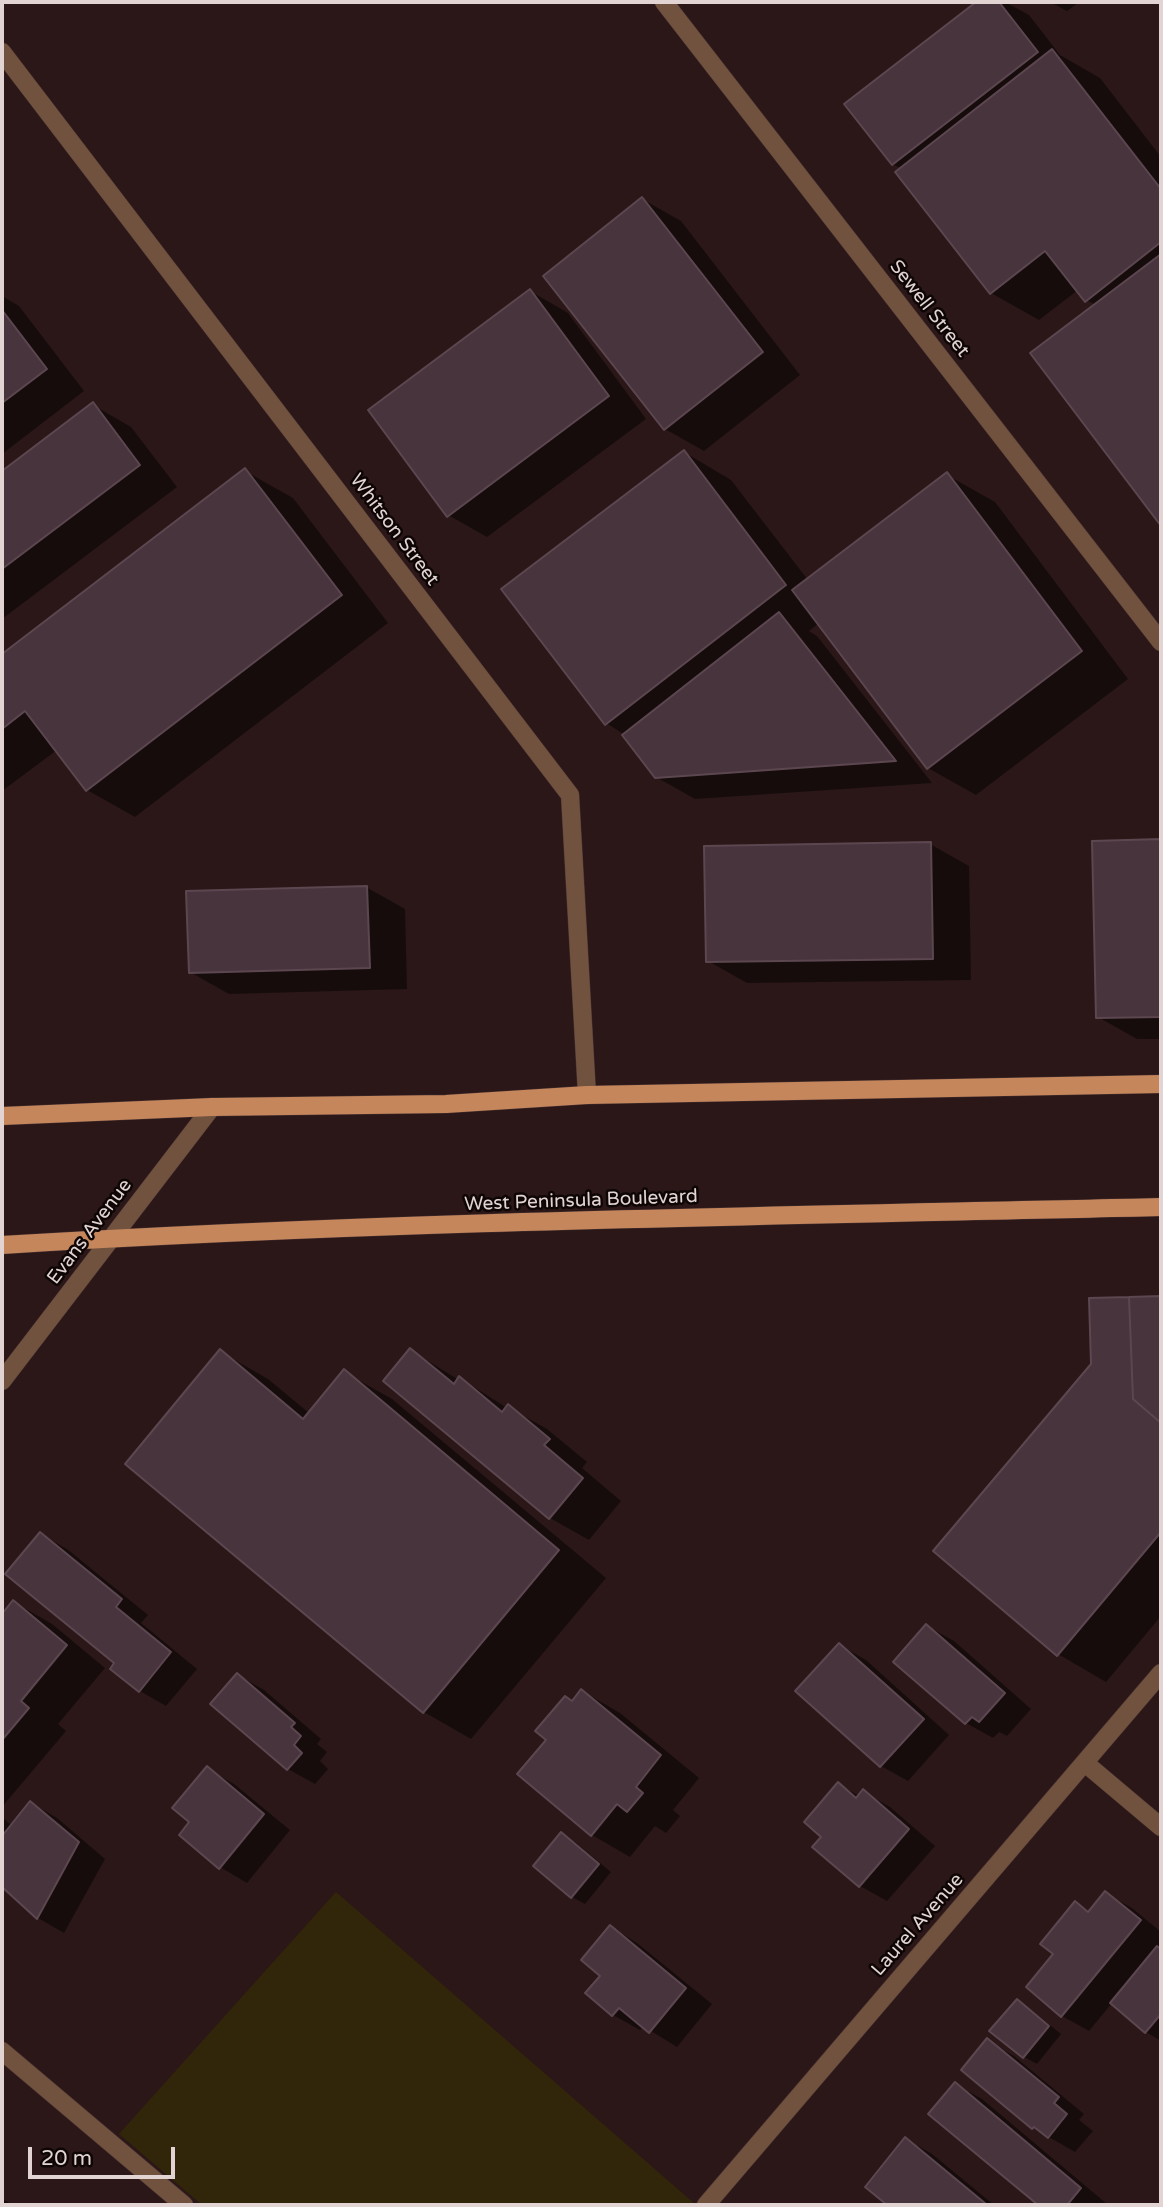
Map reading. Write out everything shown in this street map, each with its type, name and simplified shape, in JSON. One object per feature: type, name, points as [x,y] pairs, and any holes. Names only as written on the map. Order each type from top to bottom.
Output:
[{"type":"main road","points":[[2,1116],[212,1107],[446,1104],[587,1096],[1161,1084]]},
{"type":"main road","name":"West Peninsula Boulevard","points":[[2,1245],[111,1238],[613,1220],[1161,1207]]},
{"type":"street","name":"Sewell Street","points":[[664,2],[1161,642]]},
{"type":"street","name":"Whitson Street","points":[[2,52],[570,795],[587,1096]]},
{"type":"street","name":"Evans Avenue","points":[[2,1381],[212,1107]]},
{"type":"street","name":"Laurel Avenue","points":[[706,2205],[1161,1673]]},
{"type":"street","points":[[1084,1763],[1161,1827]]},
{"type":"street","points":[[2,2051],[184,2205]]},
{"type":"shaded area","points":[[336,1892],[695,2204],[202,2205],[119,2134]]},
{"type":"building","points":[[976,2],[999,2],[1038,52],[892,165],[844,104]]},
{"type":"building","points":[[1052,49],[1161,189],[1161,242],[1085,302],[1045,251],[990,294],[895,172]]},
{"type":"building","points":[[642,197],[763,352],[664,430],[543,276]]},
{"type":"building","points":[[1161,254],[1161,526],[1030,353]]},
{"type":"building","points":[[530,289],[609,396],[447,517],[368,410]]},
{"type":"building","points":[[2,310],[47,369],[2,403]]},
{"type":"building","points":[[93,402],[140,465],[2,569],[2,471]]},
{"type":"building","points":[[684,450],[786,585],[605,725],[501,589]]},
{"type":"building","points":[[245,468],[342,595],[86,791],[25,711],[2,729],[2,654]]},
{"type":"building","points":[[947,472],[1082,651],[927,769],[792,590]]},
{"type":"building","points":[[779,612],[896,761],[655,778],[622,735]]},
{"type":"building","points":[[1161,839],[1161,1017],[1096,1018],[1092,841]]},
{"type":"building","points":[[931,842],[933,959],[706,962],[704,846]]},
{"type":"building","points":[[367,886],[370,968],[189,973],[186,891]]},
{"type":"building","points":[[1161,1296],[1161,1423],[1133,1399],[1129,1297]]},
{"type":"building","points":[[1129,1297],[1133,1399],[1161,1423],[1161,1532],[1057,1656],[933,1551],[1091,1364],[1089,1298]]},
{"type":"building","points":[[410,1348],[454,1384],[459,1376],[502,1412],[508,1404],[550,1439],[544,1445],[583,1478],[549,1519],[383,1381]]},
{"type":"building","points":[[220,1349],[303,1419],[344,1369],[559,1550],[423,1713],[125,1464]]},
{"type":"building","points":[[40,1532],[122,1599],[116,1607],[171,1652],[139,1692],[110,1669],[114,1663],[5,1574]]},
{"type":"building","points":[[13,1600],[67,1645],[21,1701],[29,1708],[2,1740],[2,1614]]},
{"type":"building","points":[[926,1624],[1005,1693],[979,1722],[972,1717],[965,1724],[893,1662]]},
{"type":"building","points":[[839,1643],[924,1719],[880,1767],[795,1691]]},
{"type":"building","points":[[237,1673],[295,1723],[291,1727],[301,1736],[294,1745],[302,1753],[287,1770],[210,1704]]},
{"type":"building","points":[[581,1689],[661,1755],[636,1787],[643,1793],[627,1812],[617,1804],[591,1836],[517,1774],[546,1740],[535,1731],[565,1696],[572,1701]]},
{"type":"building","points":[[207,1766],[264,1814],[219,1869],[179,1835],[189,1822],[172,1808]]},
{"type":"building","points":[[838,1782],[856,1798],[863,1789],[909,1829],[859,1887],[812,1847],[821,1837],[804,1822]]},
{"type":"building","points":[[30,1801],[79,1842],[37,1919],[2,1887],[2,1836]]},
{"type":"building","points":[[561,1832],[599,1864],[571,1898],[533,1866]]},
{"type":"building","points":[[1105,1891],[1141,1920],[1061,2017],[1026,1987],[1053,1954],[1040,1944],[1075,1901],[1088,1912]]},
{"type":"building","points":[[610,1925],[686,1988],[649,2033],[619,2008],[612,2016],[585,1993],[600,1976],[581,1960]]},
{"type":"building","points":[[1157,1946],[1161,1949],[1161,2014],[1145,2033],[1110,2003]]},
{"type":"building","points":[[1017,1999],[1049,2026],[1023,2058],[989,2031]]},
{"type":"building","points":[[987,2038],[1059,2097],[1054,2103],[1067,2114],[1048,2138],[1034,2127],[1032,2129],[961,2070]]},
{"type":"building","points":[[955,2082],[1081,2188],[1067,2205],[1038,2205],[928,2114]]},
{"type":"building","points":[[905,2137],[988,2205],[887,2205],[865,2187]]}]
